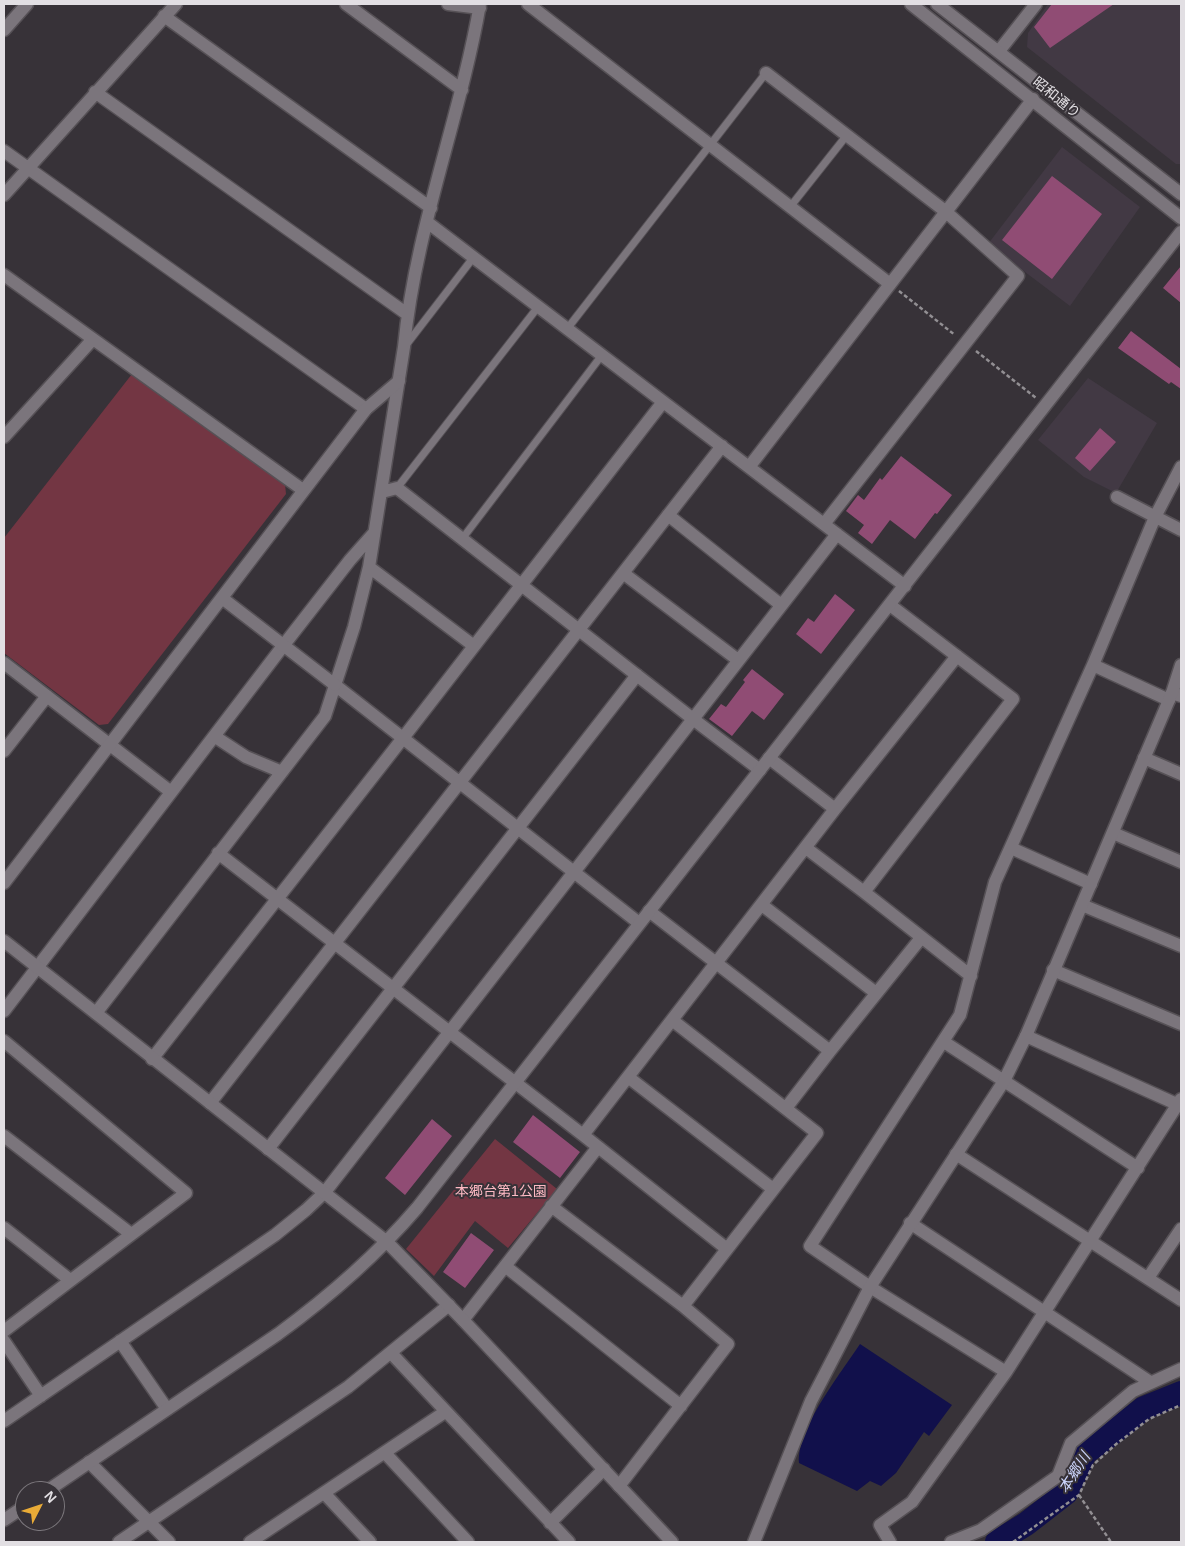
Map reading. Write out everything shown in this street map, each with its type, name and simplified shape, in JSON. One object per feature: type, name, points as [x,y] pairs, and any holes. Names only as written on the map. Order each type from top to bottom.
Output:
[{"type":"street","points":[[4,30],[26,4]]},
{"type":"street","points":[[4,194],[176,4]]},
{"type":"street","points":[[346,4],[462,90]]},
{"type":"street","points":[[96,1013],[325,716],[354,627],[369,567],[399,381],[407,314],[427,222],[462,90],[480,6],[448,4]]},
{"type":"street","points":[[530,4],[890,284]]},
{"type":"street","name":"昭和通り","points":[[911,4],[1181,218]]},
{"type":"street","name":"昭和通り","points":[[937,4],[1181,194]]},
{"type":"street","points":[[999,52],[1036,4]]},
{"type":"street","points":[[164,16],[431,208]]},
{"type":"street","points":[[766,72],[945,211],[1018,276],[824,524]]},
{"type":"street","points":[[95,92],[407,314]]},
{"type":"street","points":[[749,467],[1033,99]]},
{"type":"street","points":[[4,151],[366,409]]},
{"type":"street","points":[[427,222],[905,586]]},
{"type":"street","points":[[61,1481],[315,1308],[350,1278],[387,1242],[417,1208],[1181,232]]},
{"type":"street","points":[[6,280],[93,339],[303,490]]},
{"type":"street","points":[[4,437],[93,339]]},
{"type":"street","points":[[4,883],[366,409],[399,381]]},
{"type":"street","points":[[152,1059],[663,402]]},
{"type":"street","points":[[210,1103],[722,446]]},
{"type":"street","points":[[1006,1372],[870,1287],[810,1246],[944,1042],[960,1014],[995,882],[1093,665],[1155,517],[1181,467]]},
{"type":"street","points":[[382,492],[397,488],[760,770]]},
{"type":"street","points":[[1117,497],[1181,530]]},
{"type":"street","points":[[668,515],[781,605]]},
{"type":"street","points":[[4,1010],[283,646],[350,560],[374,533]]},
{"type":"street","points":[[4,1421],[275,1235],[325,1192],[837,534]]},
{"type":"street","points":[[369,567],[474,646]]},
{"type":"street","points":[[623,573],[738,660]]},
{"type":"street","points":[[222,598],[639,923]]},
{"type":"street","points":[[864,892],[1013,699],[890,605]]},
{"type":"street","points":[[583,1135],[835,809],[957,656]]},
{"type":"street","points":[[4,663],[171,792]]},
{"type":"street","points":[[1093,665],[1174,696]]},
{"type":"street","points":[[754,1542],[810,1401],[870,1287],[1004,1081],[1026,1036],[1144,758],[1174,696],[1181,665]]},
{"type":"street","points":[[268,1148],[638,675]]},
{"type":"street","points":[[4,751],[47,696]]},
{"type":"street","points":[[214,736],[246,757],[282,772]]},
{"type":"street","points":[[769,758],[835,809]]},
{"type":"street","points":[[1144,758],[1181,774]]},
{"type":"street","points":[[1113,833],[1181,862]]},
{"type":"street","points":[[806,848],[971,976]]},
{"type":"street","points":[[1011,848],[1091,884]]},
{"type":"street","points":[[218,853],[583,1135],[727,1249]]},
{"type":"street","points":[[762,905],[876,993]]},
{"type":"street","points":[[1082,905],[1181,946]]},
{"type":"street","points":[[649,912],[830,1051]]},
{"type":"street","points":[[786,1108],[921,938]]},
{"type":"street","points":[[4,941],[387,1242],[449,1305],[672,1542]]},
{"type":"street","points":[[1053,970],[1181,1024]]},
{"type":"street","points":[[672,1020],[817,1133],[683,1306]]},
{"type":"street","points":[[890,1542],[880,1525],[912,1502],[1006,1372],[1180,1103],[1026,1036]]},
{"type":"street","points":[[4,1041],[186,1194],[4,1331]]},
{"type":"street","points":[[944,1042],[1138,1168]]},
{"type":"street","points":[[628,1077],[774,1189]]},
{"type":"street","points":[[4,1136],[131,1234]]},
{"type":"street","points":[[463,1320],[598,1147]]},
{"type":"street","points":[[956,1154],[1181,1300]]},
{"type":"street","points":[[551,1206],[683,1306],[728,1344],[618,1486]]},
{"type":"street","points":[[910,1223],[1150,1382]]},
{"type":"street","points":[[4,1228],[70,1280]]},
{"type":"street","points":[[1148,1278],[1181,1228]]},
{"type":"street","points":[[505,1266],[680,1406]]},
{"type":"street","points":[[119,1542],[348,1387],[449,1305]]},
{"type":"street","points":[[4,1341],[41,1396]]},
{"type":"street","points":[[120,1341],[167,1410]]},
{"type":"street","points":[[391,1353],[569,1542]]},
{"type":"street","points":[[951,1542],[981,1530],[1058,1476],[1071,1443],[1134,1391],[1181,1369]]},
{"type":"street","points":[[250,1542],[264,1539],[324,1492],[445,1412]]},
{"type":"street","points":[[384,1453],[468,1542]]},
{"type":"street","points":[[89,1462],[169,1542]]},
{"type":"street","points":[[550,1522],[604,1469]]},
{"type":"street","points":[[324,1492],[370,1542]]},
{"type":"street","points":[[4,1520],[15,1513]]},
{"type":"lane","points":[[567,329],[766,72]]},
{"type":"lane","points":[[790,207],[847,136]]},
{"type":"lane","points":[[404,347],[474,258]]},
{"type":"lane","points":[[397,488],[538,307]]},
{"type":"lane","points":[[462,538],[602,355]]},
{"type":"path","points":[[1013,1542],[1051,1517],[1079,1495],[1093,1465],[1115,1445],[1149,1419],[1181,1405]]},
{"type":"path","points":[[1079,1495],[1110,1542]]},
{"type":"shaded area","points":[[1048,4],[1181,4],[1181,164],[1176,164],[1027,47],[1028,33]]},
{"type":"shaded area","points":[[1062,147],[1140,207],[1070,306],[988,244]]},
{"type":"shaded area","points":[[1088,378],[1157,423],[1116,493],[1084,477],[1038,440]]},
{"type":"shaded area","points":[[860,1344],[952,1405],[929,1436],[924,1432],[896,1473],[881,1486],[870,1481],[857,1491],[799,1463],[800,1449],[812,1418]]},
{"type":"green space","points":[[132,374],[285,484],[286,494],[108,724],[99,725],[4,653],[4,538]]},
{"type":"green space","name":"本郷台第1公園","points":[[495,1139],[557,1189],[508,1248],[475,1221],[434,1276],[406,1249]]},
{"type":"building","points":[[1052,4],[1114,4],[1050,48],[1034,27]]},
{"type":"building","points":[[1052,176],[1102,214],[1052,279],[1002,240]]},
{"type":"building","points":[[1181,266],[1181,303],[1163,288]]},
{"type":"building","points":[[1131,331],[1181,369],[1181,389],[1171,382],[1169,384],[1118,348]]},
{"type":"building","points":[[1100,428],[1116,442],[1090,471],[1075,458]]},
{"type":"building","points":[[901,456],[952,495],[915,539],[890,520],[872,544],[858,533],[864,525],[846,511],[858,495],[864,500],[880,478],[882,480]]},
{"type":"building","points":[[835,594],[855,610],[821,654],[796,634],[808,618],[814,622]]},
{"type":"building","points":[[752,669],[784,694],[764,720],[752,711],[732,736],[709,719],[721,704],[726,707],[745,682],[743,680]]},
{"type":"building","points":[[533,1115],[580,1152],[560,1178],[513,1142]]},
{"type":"building","points":[[432,1119],[452,1136],[405,1195],[385,1178]]},
{"type":"building","points":[[471,1233],[494,1250],[465,1288],[443,1272]]},
{"type":"waterway","name":"本郷川","points":[[997,1542],[1026,1524],[1066,1493],[1085,1453],[1144,1408],[1181,1393]]}]
